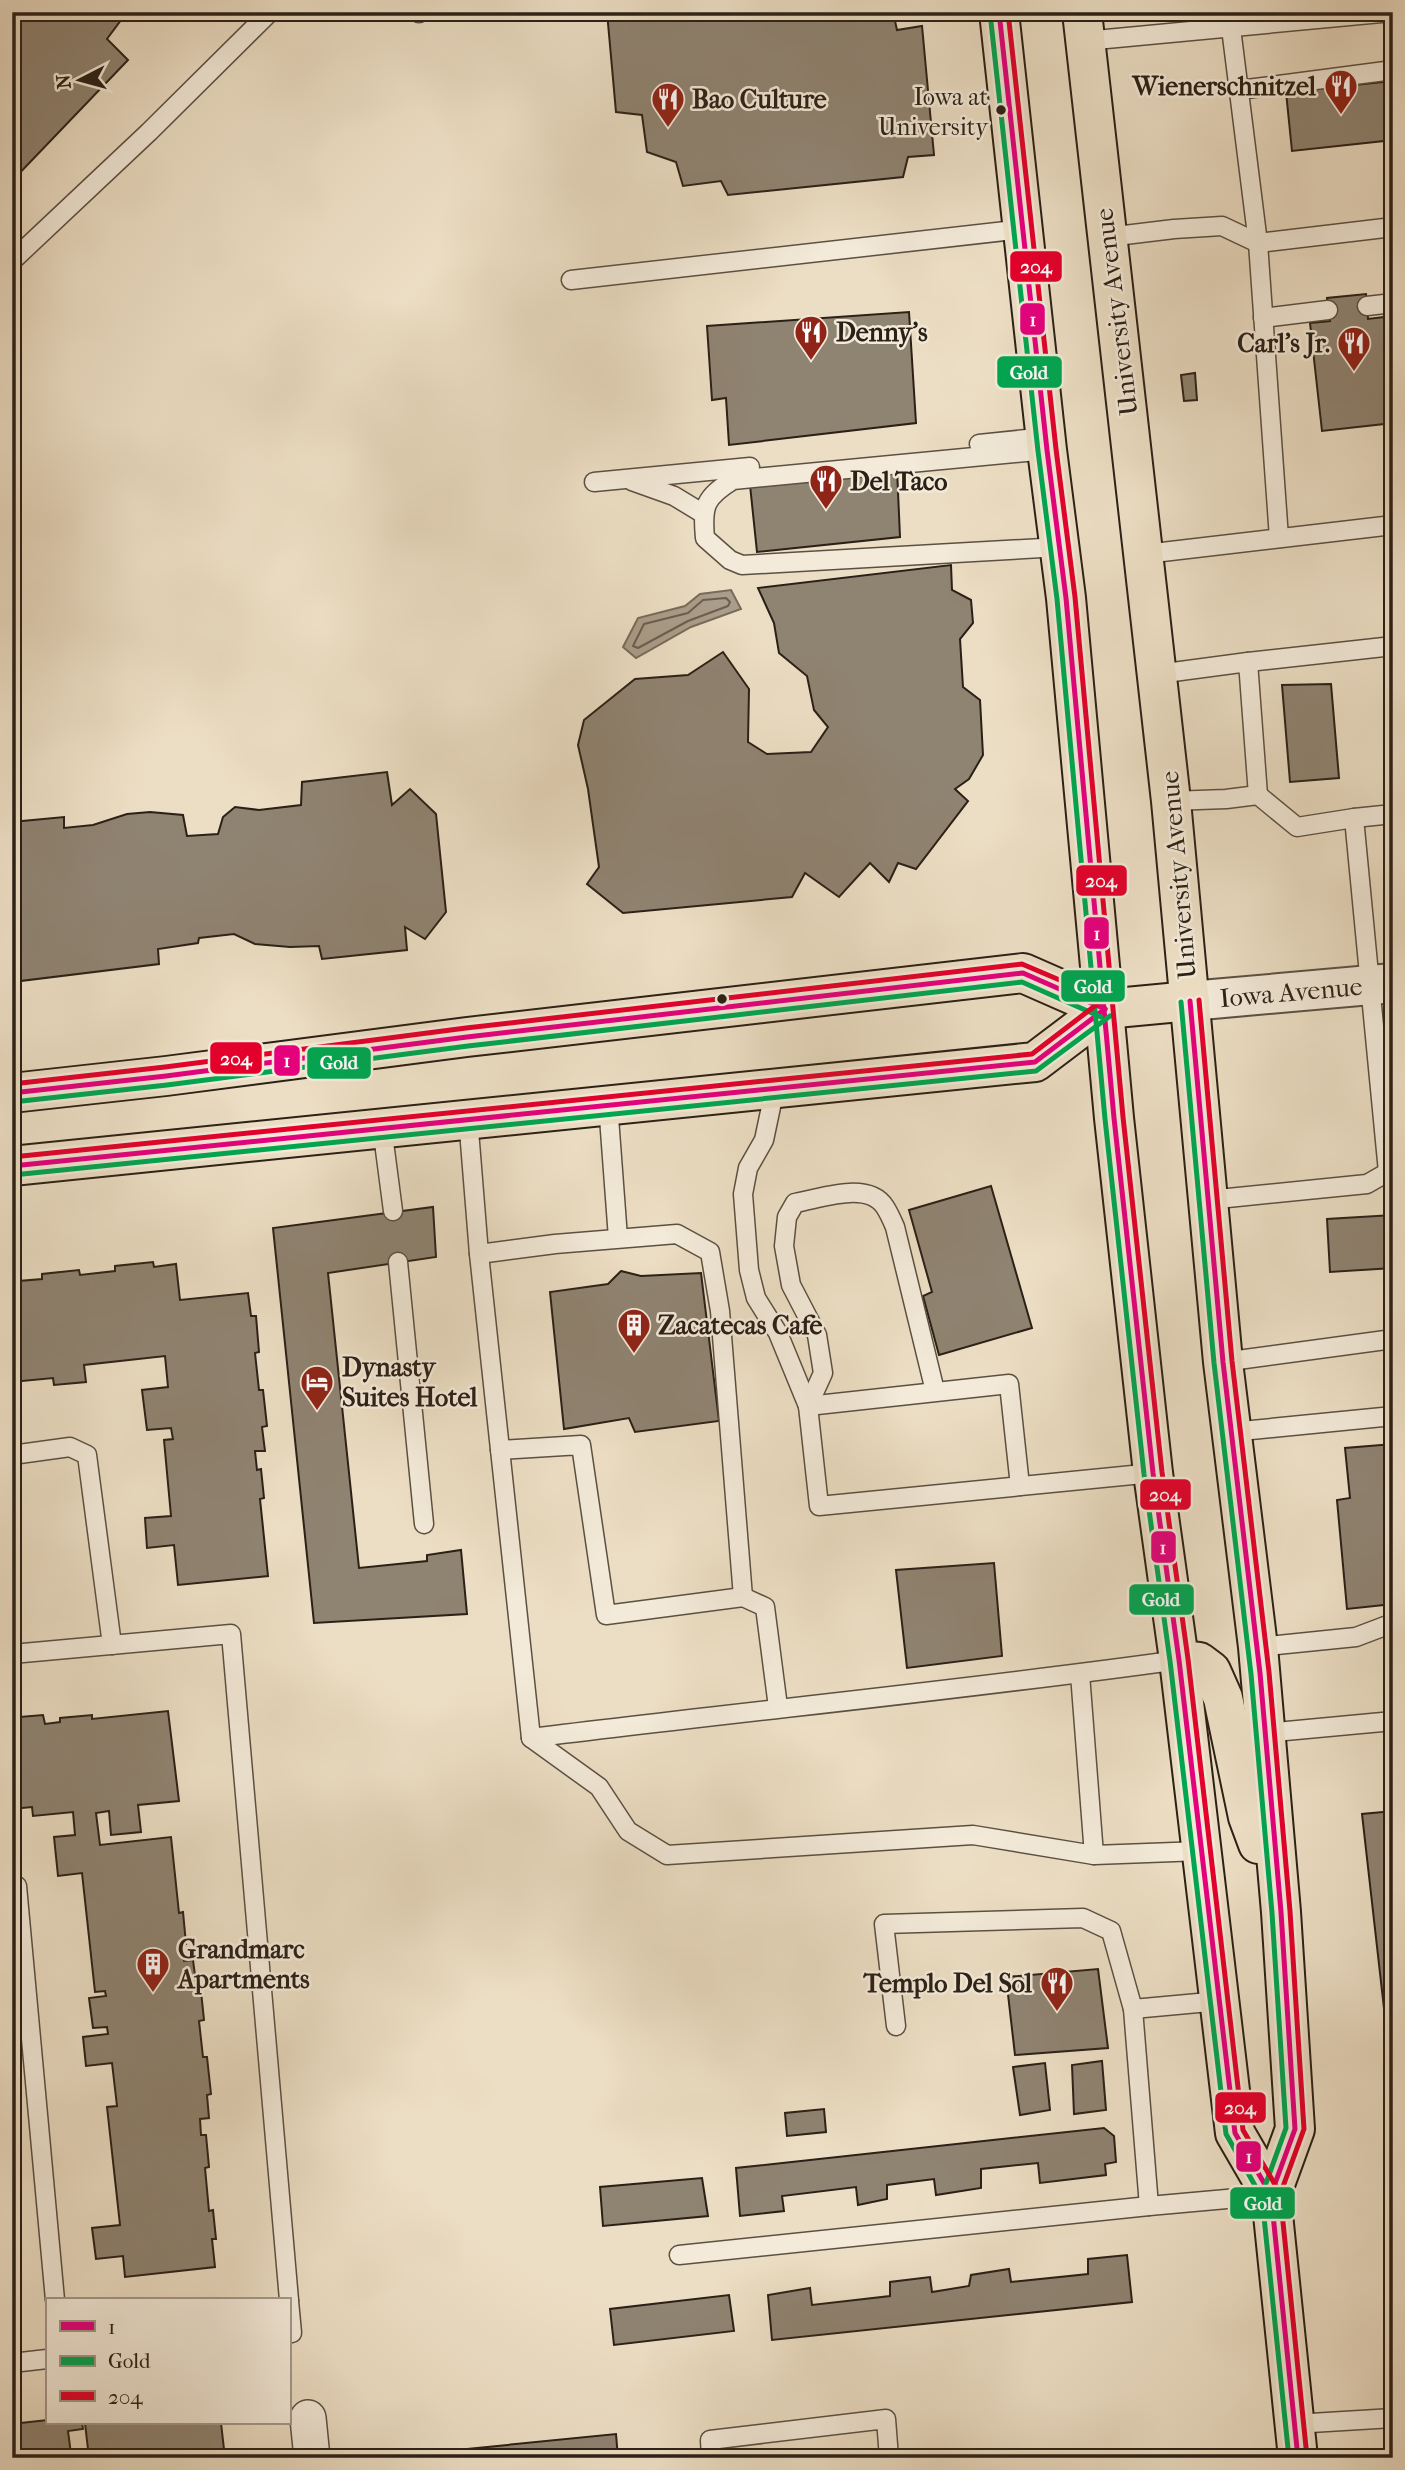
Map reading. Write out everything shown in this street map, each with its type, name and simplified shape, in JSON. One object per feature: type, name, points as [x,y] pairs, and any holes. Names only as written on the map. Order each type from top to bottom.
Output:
[{"type":"main road","name":"University Avenue","points":[[999,12],[1046,444],[1060,547],[1114,1118],[1153,1473],[1179,1660],[1235,2133],[1271,2195],[1296,2441]]},
{"type":"main road","name":"University Avenue","points":[[1084,27],[1158,674],[1223,1362],[1258,1647],[1281,1912],[1295,2129],[1271,2195]]},
{"type":"main road","name":"Iowa Avenue","points":[[12,1093],[1023,973],[1105,1009],[1190,1001]]},
{"type":"main road","points":[[12,1166],[1035,1062],[1105,1009]]},
{"type":"main road","points":[[1179,1660],[1199,1662],[1211,1671],[1223,1698],[1248,1817],[1281,1912]]},
{"type":"street","name":"Iowa Avenue","points":[[1190,1001],[1381,984]]},
{"type":"street","points":[[308,2418],[312,2458]]},
{"type":"lane","points":[[12,261],[149,132],[270,12]]},
{"type":"lane","points":[[1084,27],[1231,28],[1392,12]]},
{"type":"lane","points":[[1231,28],[1258,243],[1279,538]]},
{"type":"lane","points":[[1239,90],[1393,70]]},
{"type":"lane","points":[[1108,237],[1222,226],[1258,243],[1393,227]]},
{"type":"lane","points":[[571,280],[1023,229]]},
{"type":"lane","points":[[1367,306],[1393,303]]},
{"type":"lane","points":[[1263,318],[1328,310]]},
{"type":"lane","points":[[594,482],[1046,444]]},
{"type":"lane","points":[[1046,444],[733,480],[715,491],[702,513],[705,538],[730,560],[742,565],[1060,547]]},
{"type":"lane","points":[[625,479],[674,496],[702,513]]},
{"type":"lane","points":[[1145,554],[1393,526]]},
{"type":"lane","points":[[1158,674],[1393,646]]},
{"type":"lane","points":[[1248,662],[1258,795],[1297,827],[1393,814]]},
{"type":"lane","points":[[1171,801],[1258,795]]},
{"type":"lane","points":[[1208,1200],[1367,1184],[1388,1172],[1381,984],[1354,818]]},
{"type":"lane","points":[[775,1088],[764,1140],[748,1168],[743,1194],[749,1269],[757,1298],[778,1333],[808,1406],[819,1506],[1153,1473]]},
{"type":"lane","points":[[608,1104],[618,1238]]},
{"type":"lane","points":[[468,1118],[479,1254],[531,1738],[599,1787],[628,1832],[667,1854],[973,1835],[1094,1856],[1201,1851]]},
{"type":"lane","points":[[382,1127],[393,1211]]},
{"type":"lane","points":[[808,1406],[823,1373],[817,1335],[791,1285],[784,1246],[787,1217],[795,1203],[855,1192],[869,1194],[884,1204],[895,1227],[935,1391]]},
{"type":"lane","points":[[479,1254],[677,1234],[710,1252],[720,1311],[743,1597]]},
{"type":"lane","points":[[398,1262],[424,1524]]},
{"type":"lane","points":[[1223,1362],[1393,1339]]},
{"type":"lane","points":[[808,1406],[1009,1384],[1020,1486]]},
{"type":"lane","points":[[1231,1432],[1393,1416]]},
{"type":"lane","points":[[500,1450],[581,1445],[606,1615],[743,1597],[765,1607],[778,1707]]},
{"type":"lane","points":[[12,1455],[70,1447],[87,1455],[112,1645]]},
{"type":"lane","points":[[1258,1647],[1356,1637],[1393,1623]]},
{"type":"lane","points":[[12,1654],[231,1634],[289,2298]]},
{"type":"lane","points":[[531,1738],[1179,1660]]},
{"type":"lane","points":[[1080,1674],[1094,1856]]},
{"type":"lane","points":[[1265,1733],[1393,1720]]},
{"type":"lane","points":[[12,1887],[17,1886],[55,2298]]},
{"type":"lane","points":[[896,2026],[884,1924],[1083,1918],[1111,1931],[1133,2010],[1149,2206]]},
{"type":"lane","points":[[1133,2010],[1220,2001]]},
{"type":"lane","points":[[679,2255],[1271,2195]]},
{"type":"lane","points":[[290,2311],[290,2333]]},
{"type":"lane","points":[[12,2363],[46,2359]]},
{"type":"lane","points":[[1296,2441],[1393,2418]]},
{"type":"lane","points":[[711,2458],[710,2440],[886,2419],[889,2458]]},
{"type":"water","points":[[731,590],[741,609],[691,627],[636,658],[623,647],[638,618],[685,606],[700,594]]},
{"type":"building","points":[[12,12],[127,12],[107,39],[128,60],[12,181]]},
{"type":"building","points":[[607,12],[893,12],[897,30],[922,26],[934,155],[908,157],[903,177],[728,195],[721,181],[683,186],[676,162],[647,152],[642,115],[616,112]]},
{"type":"building","name":"Wienerschnitzel","points":[[1393,81],[1393,140],[1292,151],[1286,92]]},
{"type":"building","name":"Carl's Jr.","points":[[1366,294],[1368,319],[1393,316],[1393,423],[1322,431],[1310,323],[1330,321],[1327,298]]},
{"type":"building","name":"Denny's","points":[[909,312],[916,423],[729,445],[726,398],[712,400],[707,326]]},
{"type":"building","points":[[1195,373],[1197,400],[1184,401],[1181,375]]},
{"type":"building","name":"Del Taco","points":[[897,469],[900,537],[757,552],[750,485]]},
{"type":"building","points":[[951,565],[952,590],[971,600],[973,623],[960,639],[963,687],[980,700],[983,755],[969,779],[955,789],[968,801],[916,869],[898,863],[889,882],[870,863],[839,897],[805,873],[792,897],[623,913],[587,884],[599,867],[588,789],[578,745],[584,720],[635,679],[688,675],[723,652],[749,689],[748,742],[767,754],[811,752],[828,727],[814,710],[807,676],[779,653],[774,623],[758,588]]},
{"type":"building","points":[[1331,684],[1339,778],[1290,782],[1282,685]]},
{"type":"building","points":[[387,772],[392,805],[410,789],[436,814],[446,912],[425,939],[405,927],[407,950],[322,959],[319,946],[255,944],[234,934],[199,938],[198,943],[158,949],[159,964],[12,982],[12,822],[64,817],[64,828],[93,825],[127,814],[150,812],[183,815],[187,836],[218,834],[223,817],[235,807],[259,810],[301,805],[302,782]]},
{"type":"building","points":[[991,1186],[1032,1328],[939,1355],[923,1296],[932,1292],[909,1210]]},
{"type":"building","name":"Dynasty Suites Hotel","points":[[433,1207],[436,1257],[328,1273],[359,1568],[427,1561],[427,1555],[461,1550],[467,1614],[314,1623],[273,1228]]},
{"type":"building","points":[[1393,1215],[1393,1268],[1330,1272],[1327,1219]]},
{"type":"building","points":[[153,1262],[154,1267],[176,1264],[180,1300],[248,1293],[251,1316],[256,1316],[259,1352],[255,1353],[267,1426],[262,1427],[265,1451],[255,1451],[257,1470],[261,1469],[264,1498],[260,1499],[268,1576],[178,1585],[174,1545],[147,1548],[145,1518],[171,1516],[164,1440],[173,1439],[171,1428],[147,1430],[142,1390],[168,1387],[165,1356],[84,1365],[86,1382],[54,1385],[53,1378],[12,1382],[12,1292],[20,1291],[19,1281],[42,1279],[42,1274],[79,1270],[80,1275],[115,1271],[115,1266]]},
{"type":"building","name":"Zacatecas Cafe","points":[[621,1271],[641,1276],[701,1273],[719,1421],[635,1432],[629,1418],[564,1429],[550,1292],[608,1284]]},
{"type":"building","points":[[1393,1444],[1393,1604],[1347,1609],[1337,1500],[1350,1498],[1345,1448]]},
{"type":"building","points":[[994,1563],[1002,1656],[907,1668],[896,1570]]},
{"type":"building","name":"Grandmarc Apartments","points":[[168,1711],[179,1801],[138,1805],[141,1832],[111,1835],[109,1811],[96,1813],[100,1845],[171,1837],[179,1913],[183,1912],[186,1944],[182,1945],[184,1961],[193,1960],[196,1983],[200,1982],[204,2020],[199,2021],[211,2094],[207,2095],[209,2118],[200,2119],[201,2135],[206,2135],[209,2167],[205,2168],[209,2211],[213,2210],[216,2239],[212,2239],[215,2267],[125,2277],[123,2256],[96,2259],[92,2228],[120,2225],[107,2107],[117,2106],[112,2063],[86,2066],[83,2037],[108,2034],[107,2027],[93,2028],[89,1998],[106,1996],[105,1991],[95,1992],[82,1873],[58,1876],[54,1837],[75,1835],[73,1812],[33,1816],[32,1807],[12,1809],[12,1714],[20,1713],[20,1717],[43,1715],[45,1724],[60,1722],[60,1718],[92,1715],[92,1719]]},
{"type":"building","points":[[1393,1811],[1393,2088],[1362,1814]]},
{"type":"building","name":"Templo Del Sol","points":[[1098,1969],[1108,2048],[1015,2055],[1006,1977]]},
{"type":"building","points":[[1102,2061],[1106,2110],[1074,2114],[1072,2065]]},
{"type":"building","points":[[1045,2063],[1050,2110],[1020,2115],[1013,2067]]},
{"type":"building","points":[[824,2109],[826,2132],[787,2136],[785,2113]]},
{"type":"building","points":[[1104,2128],[1114,2136],[1116,2162],[1105,2164],[1106,2175],[1040,2183],[1038,2163],[981,2169],[981,2188],[936,2195],[934,2179],[887,2185],[887,2199],[858,2205],[856,2187],[782,2196],[784,2211],[740,2216],[736,2168]]},
{"type":"building","points":[[702,2178],[708,2216],[603,2226],[600,2187]]},
{"type":"building","points":[[1127,2255],[1132,2302],[772,2340],[768,2295],[810,2288],[812,2305],[890,2296],[890,2282],[930,2277],[932,2292],[969,2286],[971,2275],[1009,2269],[1011,2282],[1088,2274],[1088,2259]]},
{"type":"building","points":[[729,2295],[734,2331],[614,2345],[610,2309]]},
{"type":"building","points":[[46,2420],[46,2424],[82,2424],[83,2429],[68,2431],[71,2454],[12,2458],[12,2424]]},
{"type":"building","points":[[85,2424],[221,2424],[225,2458],[89,2458]]},
{"type":"building","points":[[616,2434],[618,2458],[397,2458],[397,2456]]},
{"type":"transit line","name":"1","points":[[999,12],[1066,598],[1114,1118],[1153,1473],[1179,1660],[1235,2133],[1271,2195],[1298,2458]]},
{"type":"transit line","name":"204","points":[[1008,12],[1075,597],[1123,1117],[1162,1472],[1188,1659],[1243,2130],[1280,2193],[1307,2457]]},
{"type":"transit line","name":"Gold","points":[[990,13],[1057,599],[1105,1119],[1144,1474],[1170,1661],[1226,2134],[1262,2198],[1289,2458]]},
{"type":"transit line","name":"204","points":[[12,1084],[1022,964],[1109,1001]]},
{"type":"transit line","name":"1","points":[[12,1093],[1023,973],[1105,1009]]},
{"type":"transit line","name":"Gold","points":[[13,1102],[1022,982],[1101,1017]]},
{"type":"transit line","name":"204","points":[[1199,1000],[1232,1361],[1269,1672],[1290,1911],[1304,2129],[1281,2192]]},
{"type":"transit line","name":"1","points":[[1190,1001],[1223,1362],[1260,1673],[1281,1912],[1295,2129],[1273,2189]]},
{"type":"transit line","name":"204","points":[[12,1157],[1032,1054],[1100,1002]]},
{"type":"transit line","name":"Gold","points":[[1181,1002],[1214,1363],[1251,1674],[1272,1913],[1286,2128],[1265,2186]]},
{"type":"transit line","name":"1","points":[[12,1166],[1035,1062],[1105,1009]]},
{"type":"transit line","name":"Gold","points":[[13,1175],[1036,1071],[1110,1016]]},
{"type":"place","name":"Iowa at University","points":[[1001,110]]},
{"type":"place","name":"Wienerschnitzel","points":[[1341,116]]},
{"type":"place","name":"Bao Culture","points":[[668,129]]},
{"type":"place","name":"Denny's","points":[[811,362]]},
{"type":"place","name":"Carl's Jr.","points":[[1354,373]]},
{"type":"place","name":"Del Taco","points":[[826,511]]},
{"type":"place","name":"Zacatecas Cafe","points":[[634,1355]]},
{"type":"place","name":"Dynasty Suites Hotel","points":[[317,1412]]},
{"type":"place","name":"Grandmarc Apartments","points":[[153,1994]]},
{"type":"place","name":"Templo Del Sol","points":[[1057,2013]]}]
